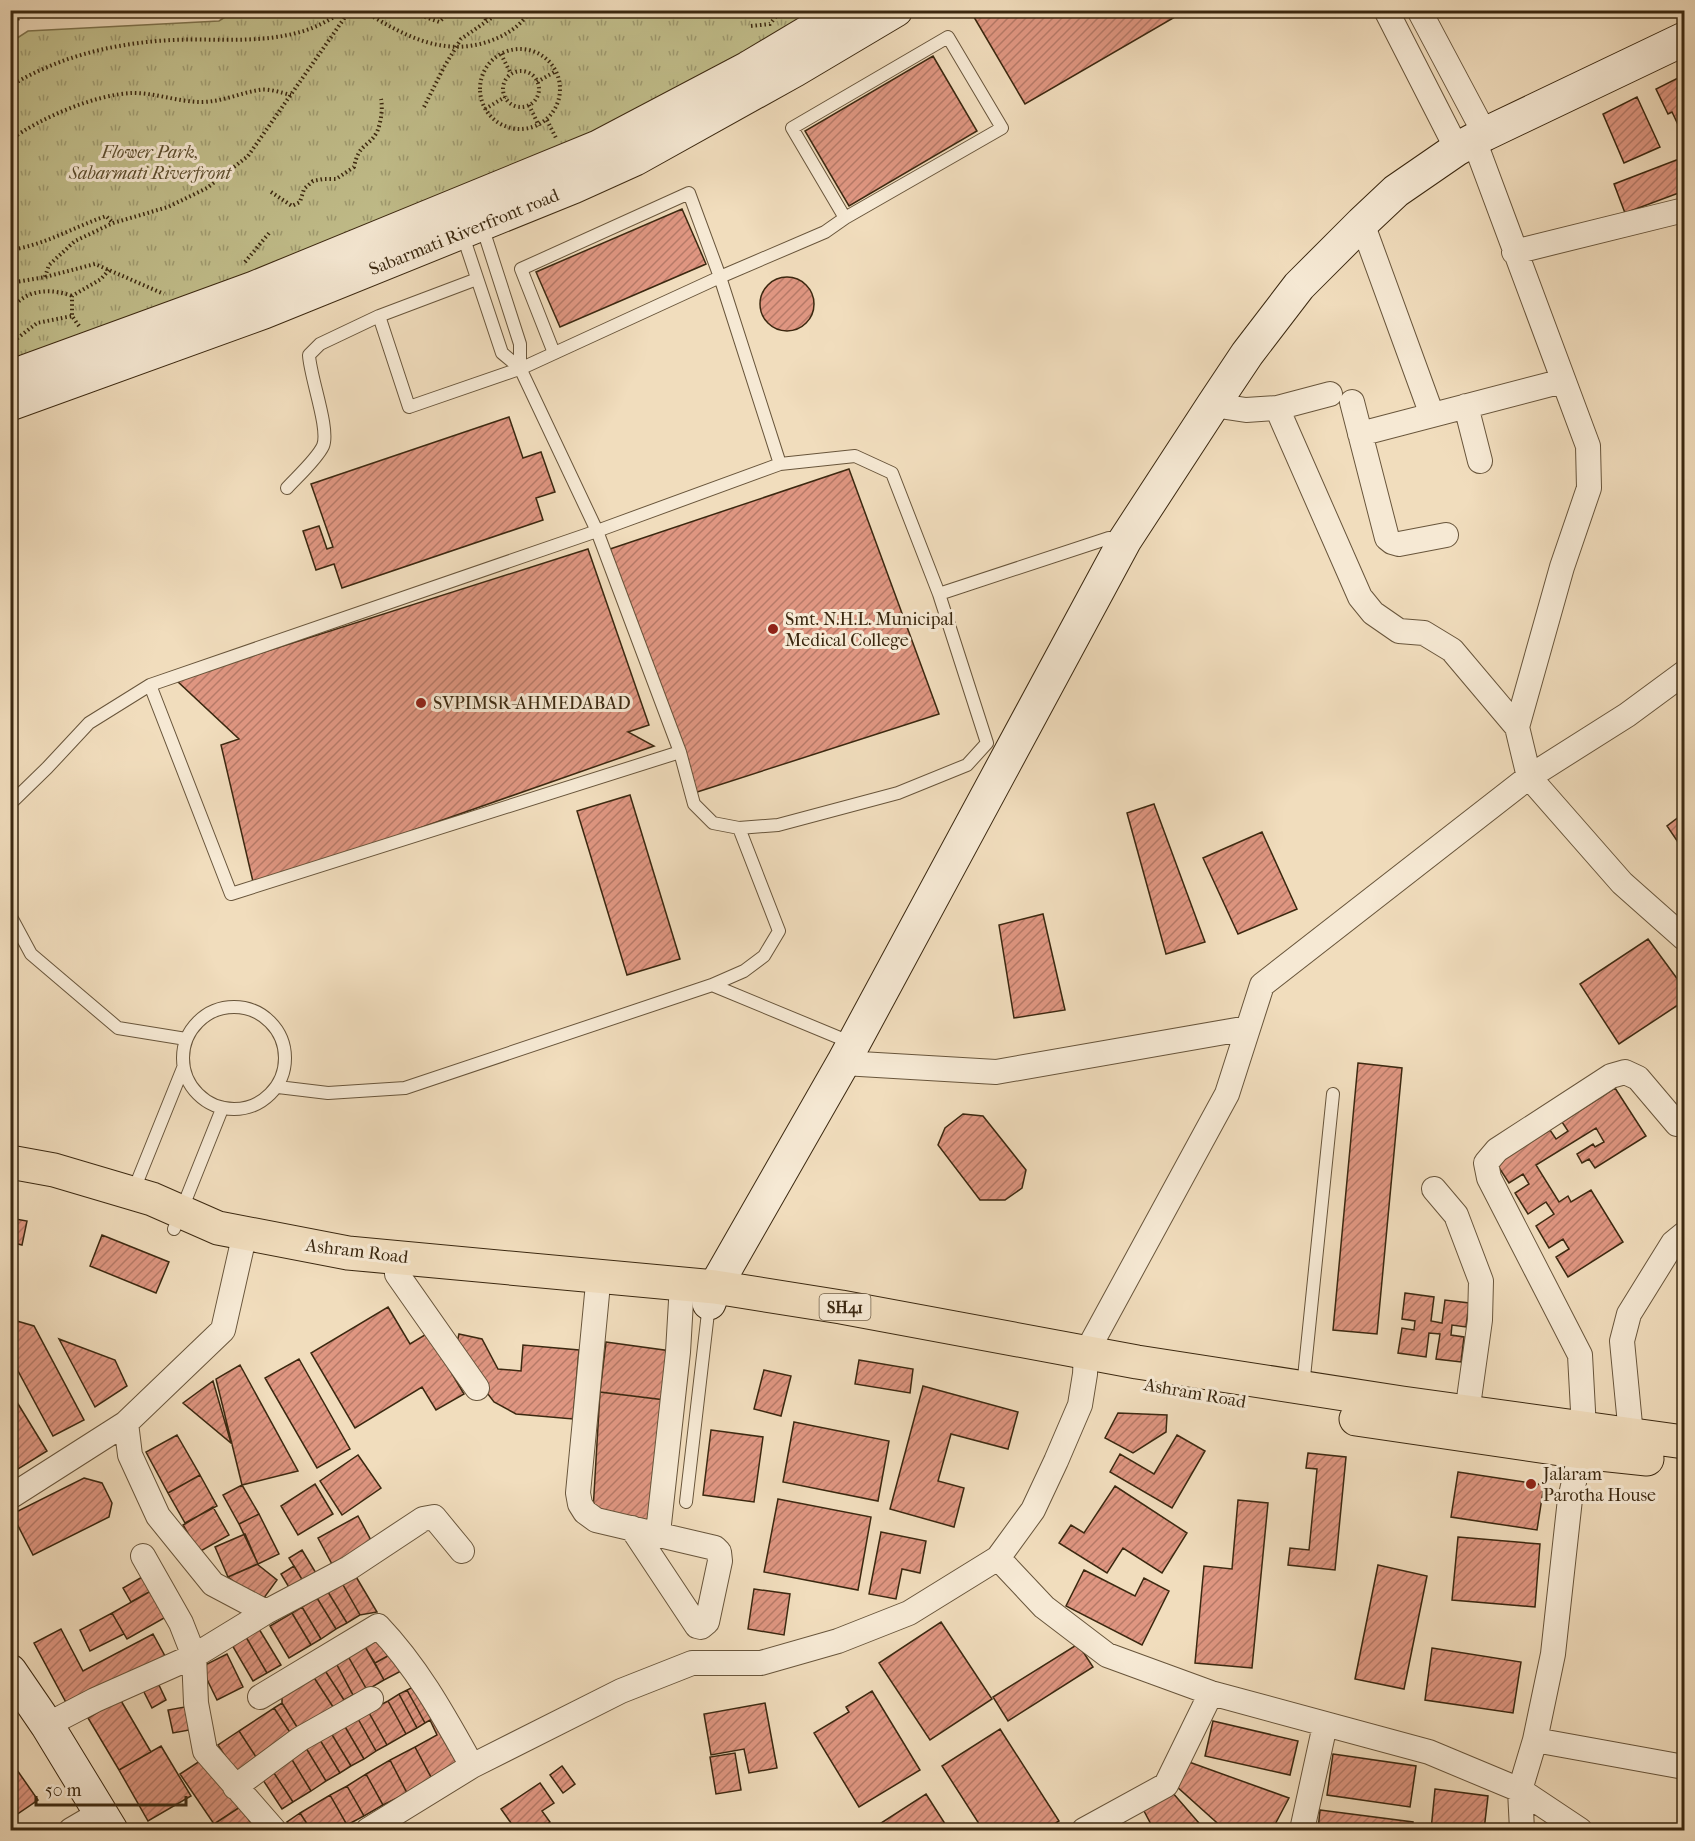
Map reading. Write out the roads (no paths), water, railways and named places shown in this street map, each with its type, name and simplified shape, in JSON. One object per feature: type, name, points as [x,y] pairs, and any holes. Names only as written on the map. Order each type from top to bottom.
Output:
[{"type":"main road","name":"Ashram Road","points":[[10,1162],[54,1170],[132,1193],[177,1220]]},
{"type":"main road","name":"Ashram Road","points":[[10,1184],[218,1228],[245,1240],[345,1269],[597,1294],[702,1297],[841,1306],[1230,1400],[1582,1441],[1631,1436],[1684,1442]]},
{"type":"main road","name":"Ashram Road","points":[[245,1240],[702,1297]]},
{"type":"main road","name":"Ashram Road","points":[[1085,1364],[1303,1388],[1467,1413],[1684,1463]]},
{"type":"street","name":"Sabarmati Riverfront road","points":[[10,404],[264,312],[595,163],[845,10]]},
{"type":"street","name":"Sabarmati Riverfront road","points":[[595,163],[634,159],[765,87],[896,10]]},
{"type":"street","points":[[1386,10],[1472,141]]},
{"type":"street","points":[[1419,10],[1472,141],[1588,446],[1589,488],[1562,567],[1517,727]]},
{"type":"street","points":[[657,1533],[678,1352],[702,1297],[848,1053],[1125,540],[1247,354],[1299,286],[1396,191],[1472,141],[1684,39]]},
{"type":"street","points":[[1514,252],[1684,210]]},
{"type":"street","name":"Sabarmati Riverfront road","points":[[10,376],[254,288],[465,222]]},
{"type":"street","points":[[1362,223],[1432,415]]},
{"type":"street","points":[[1360,434],[1563,381]]},
{"type":"street","points":[[1213,405],[1246,410],[1277,408],[1341,398],[1360,434],[1387,538],[1399,544],[1446,535]]},
{"type":"street","points":[[1466,406],[1480,461]]},
{"type":"street","points":[[1277,408],[1360,597],[1373,613],[1399,631],[1424,633],[1452,650],[1517,727],[1529,777],[1622,883],[1680,926]]},
{"type":"street","points":[[369,1830],[472,1766],[621,1691],[693,1663],[761,1663],[838,1641],[909,1612],[998,1558],[1033,1510],[1080,1405],[1085,1364],[1227,1094],[1262,985],[1529,777],[1627,715],[1684,673]]},
{"type":"street","points":[[848,1053],[996,1072],[1248,1028]]},
{"type":"street","points":[[1522,1830],[1520,1790],[1535,1740],[1552,1654],[1570,1499],[1582,1441],[1580,1355],[1489,1178],[1486,1163],[1497,1150],[1611,1076],[1625,1072],[1638,1078],[1677,1124]]},
{"type":"street","points":[[1434,1189],[1456,1215],[1481,1281],[1480,1320],[1467,1413]]},
{"type":"street","points":[[1631,1436],[1622,1341],[1629,1314],[1673,1243],[1684,1234]]},
{"type":"street","points":[[10,1497],[126,1423],[223,1330],[245,1240]]},
{"type":"street","points":[[397,1274],[477,1388]]},
{"type":"street","points":[[597,1294],[578,1493],[580,1504],[591,1518],[710,1546],[719,1552],[720,1561],[707,1622],[701,1627],[698,1626],[632,1528]]},
{"type":"street","points":[[126,1423],[130,1455],[158,1516],[213,1584],[266,1612]]},
{"type":"street","points":[[47,1725],[95,1700],[194,1656],[266,1612],[349,1569],[423,1519],[434,1517],[462,1551]]},
{"type":"street","points":[[143,1556],[181,1623],[194,1656],[196,1703],[205,1750],[274,1830]]},
{"type":"street","points":[[998,1558],[1044,1607],[1107,1655],[1211,1693],[1429,1752],[1520,1790],[1580,1830]]},
{"type":"street","points":[[260,1697],[378,1626],[401,1651],[438,1704],[472,1766]]},
{"type":"street","points":[[10,1671],[47,1725],[105,1822],[71,1830]]},
{"type":"street","points":[[1084,1830],[1166,1785],[1211,1693]]},
{"type":"street","points":[[235,1787],[300,1739],[371,1699]]},
{"type":"street","points":[[1302,1830],[1325,1725]]},
{"type":"street","points":[[1535,1740],[1684,1767]]},
{"type":"lane","points":[[379,316],[409,407],[520,368],[825,232],[845,218],[1002,128],[948,37],[792,129],[845,218]]},
{"type":"lane","points":[[554,353],[521,269],[689,193],[720,277],[780,464]]},
{"type":"lane","points":[[10,804],[89,723],[150,685],[597,531],[780,464],[855,456],[892,472],[939,594],[987,743],[967,765],[898,793],[778,825],[739,828],[713,823],[694,804],[680,752],[597,531],[520,368],[502,353],[477,279],[465,222]]},
{"type":"lane","points":[[465,222],[520,344],[520,368]]},
{"type":"lane","points":[[287,488],[322,448],[326,436],[310,370],[309,355],[320,344],[379,316],[477,279]]},
{"type":"lane","points":[[939,594],[1109,538],[1125,540]]},
{"type":"lane","points":[[150,685],[231,894],[680,752]]},
{"type":"lane","points":[[278,1087],[328,1092],[405,1088],[712,985],[744,971],[764,956],[779,931],[739,828]]},
{"type":"lane","points":[[10,915],[31,954],[118,1028],[186,1039]]},
{"type":"lane","points":[[712,985],[848,1053]]},
{"type":"lane","points":[[132,1193],[183,1068],[186,1039],[203,1016],[230,1006],[258,1012],[279,1031],[286,1059],[278,1087],[253,1107],[222,1109],[197,1094],[183,1068]]},
{"type":"lane","points":[[1303,1388],[1333,1094]]},
{"type":"lane","points":[[177,1220],[222,1109]]},
{"type":"lane","points":[[686,1502],[702,1297]]},
{"type":"place","name":"Smt. N.H.L. Municipal Medical College","points":[[773,629]]},
{"type":"place","name":"SVPIMSR-AHMEDABAD","points":[[421,703]]},
{"type":"place","name":"Jalaram Parotha House","points":[[1531,1484]]},
{"type":"park label","name":"Flower Park, Sabarmati Riverfront","points":[[150,162]]}]
